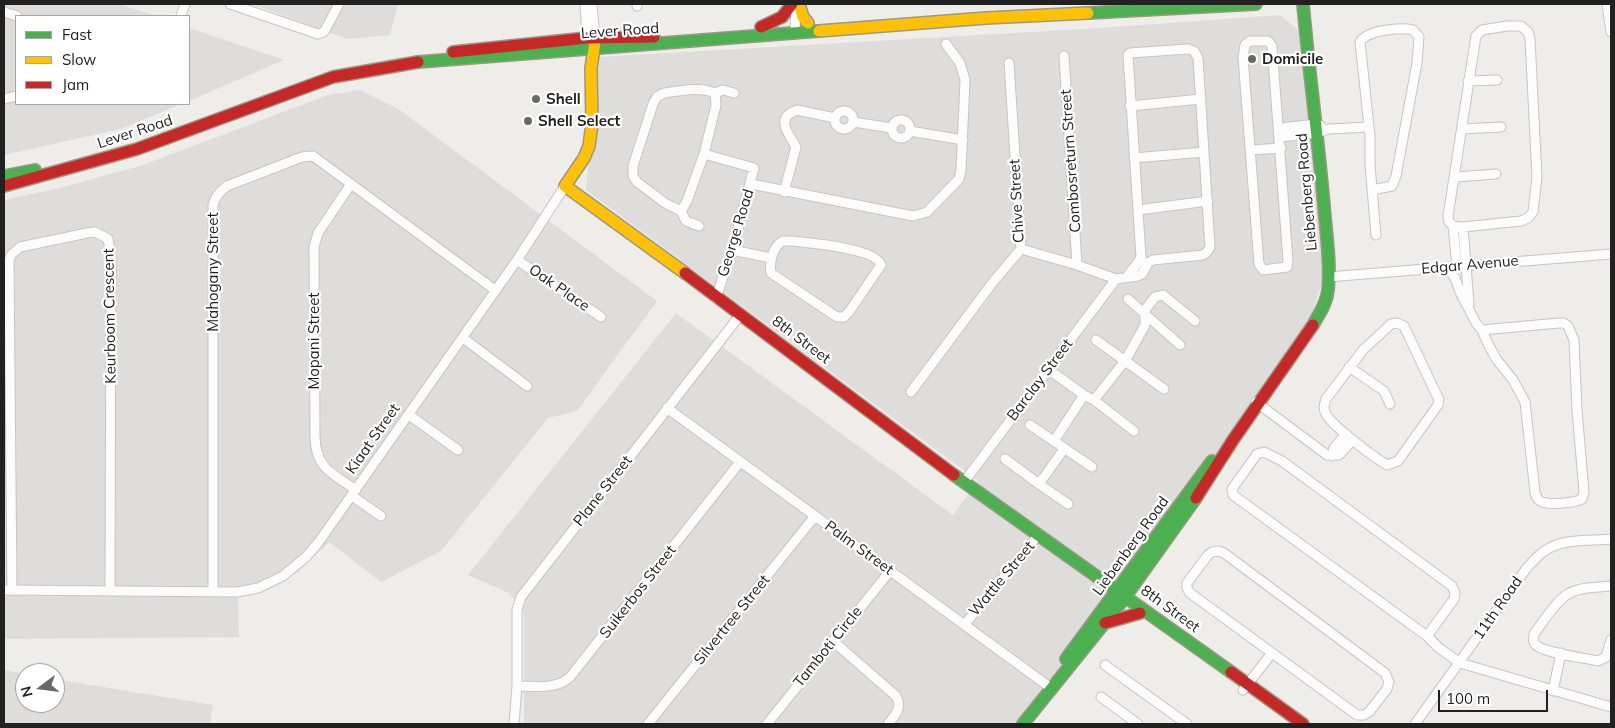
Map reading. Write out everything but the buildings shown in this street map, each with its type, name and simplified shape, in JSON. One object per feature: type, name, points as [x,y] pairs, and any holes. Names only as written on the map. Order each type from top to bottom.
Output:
[{"type":"street","points":[[230,4],[318,34],[324,32],[339,4]]},
{"type":"street","name":"Kiaat Street","points":[[585,4],[591,43]]},
{"type":"street","name":"Kiaat Street","points":[[8,590],[237,592],[258,588],[290,571],[306,557],[354,493],[463,338],[579,165],[588,146],[591,129],[592,4]]},
{"type":"street","points":[[761,27],[782,17],[792,4]]},
{"type":"street","points":[[797,4],[808,23]]},
{"type":"street","points":[[795,28],[797,4]]},
{"type":"street","name":"Lever Road","points":[[4,176],[51,167],[119,150],[304,82],[361,67],[405,59],[476,49],[591,43],[761,27],[795,28],[808,23],[985,15],[1144,4]]},
{"type":"street","name":"Lever Road","points":[[4,186],[137,149],[333,77],[407,63],[591,43],[682,42],[795,28],[1256,4]]},
{"type":"street","name":"Liebenberg Road","points":[[1023,724],[1049,686],[1120,595],[1270,386],[1320,313],[1327,297],[1328,277],[1321,129],[1308,67],[1303,4]]},
{"type":"street","name":"Liebenberg Road","points":[[1311,4],[1314,99]]},
{"type":"street","points":[[1606,4],[1611,32]]},
{"type":"street","points":[[1453,226],[1463,227],[1521,221],[1528,218],[1532,212],[1537,176],[1530,39],[1525,28],[1521,26],[1507,26],[1482,30],[1477,33],[1468,81],[1448,216],[1449,222],[1453,226],[1456,266],[1469,309]]},
{"type":"street","points":[[1372,190],[1392,186],[1396,176],[1417,63],[1419,37],[1414,30],[1372,32],[1360,42],[1369,127],[1372,190],[1376,235]]},
{"type":"street","points":[[1250,41],[1268,41],[1272,46],[1281,148],[1287,267],[1263,270],[1260,266],[1243,57],[1245,45],[1250,41]]},
{"type":"street","points":[[751,184],[913,216],[927,212],[959,179],[962,170],[963,72],[960,63],[946,44]]},
{"type":"street","points":[[1021,249],[1077,265],[1116,279],[1134,278],[1142,274],[1144,262],[1140,257],[1128,55],[1130,53],[1188,49],[1194,51],[1198,58],[1210,242],[1207,252],[1199,255],[1144,262]]},
{"type":"street","name":"Combosreturn Street","points":[[1064,56],[1077,265]]},
{"type":"street","name":"Chive Street","points":[[911,392],[993,282],[1021,249],[1009,62]]},
{"type":"street","points":[[1468,81],[1497,80]]},
{"type":"street","points":[[698,226],[686,221],[680,211],[637,182],[633,176],[633,166],[653,104],[659,95],[699,89],[715,93],[723,90],[734,93]]},
{"type":"street","points":[[680,211],[687,201],[704,154],[716,105],[715,93]]},
{"type":"street","points":[[1130,106],[1201,99]]},
{"type":"street","points":[[784,192],[796,147],[786,132],[784,125],[785,120],[793,111],[797,110],[835,118],[836,124],[844,129],[850,127],[853,122],[892,128],[893,134],[901,139],[907,136],[910,131],[963,140]]},
{"type":"street","points":[[1280,132],[1369,127]]},
{"type":"street","points":[[1462,128],[1500,127]]},
{"type":"street","points":[[1250,150],[1281,148]]},
{"type":"street","points":[[1134,158],[1204,152]]},
{"type":"street","name":"George Road","points":[[704,154],[754,168],[732,250],[716,298]]},
{"type":"street","name":"Mahogany Street","points":[[212,591],[214,200],[221,190],[305,156],[313,156],[495,290]]},
{"type":"street","points":[[1455,177],[1496,174]]},
{"type":"street","name":"Mopani Street","points":[[351,184],[318,233],[314,247],[315,437],[320,463],[381,516]]},
{"type":"street","name":"8th Street","points":[[565,186],[716,298],[741,314],[964,482],[1142,612],[1246,687],[1303,724]]},
{"type":"street","points":[[1138,210],[1208,201]]},
{"type":"street","points":[[1463,227],[1455,278],[1476,323],[1482,330],[1497,360],[1513,380],[1525,402],[1538,499],[1542,502],[1576,501],[1582,499],[1584,492],[1577,410],[1575,347],[1571,331],[1564,323],[1482,330]]},
{"type":"street","name":"Keurboom Crescent","points":[[8,590],[9,261],[11,255],[20,247],[95,232],[108,238],[112,256],[110,591]]},
{"type":"street","points":[[783,241],[792,241],[857,251],[872,256],[881,264],[849,312],[841,317],[837,317],[773,275],[770,268],[771,258],[778,244],[783,241]]},
{"type":"street","points":[[732,250],[771,258]]},
{"type":"street","name":"Edgar Avenue","points":[[1328,277],[1611,254]]},
{"type":"street","name":"Oak Place","points":[[517,260],[600,317]]},
{"type":"street","name":"Barclay Street","points":[[964,482],[1116,279]]},
{"type":"street","points":[[1094,400],[1124,361],[1146,324],[1145,310],[1155,297],[1160,294],[1195,321]]},
{"type":"street","points":[[1128,299],[1180,345]]},
{"type":"street","name":"Plane Street","points":[[517,686],[517,610],[522,597],[741,314]]},
{"type":"street","points":[[1400,323],[1404,326],[1439,400],[1438,405],[1396,463],[1385,464],[1350,437],[1328,418],[1324,408],[1326,399],[1349,367],[1372,341],[1391,324],[1400,323]]},
{"type":"street","points":[[463,338],[527,386]]},
{"type":"street","points":[[1096,340],[1164,389]]},
{"type":"street","points":[[1349,367],[1384,391],[1390,404]]},
{"type":"street","points":[[1048,369],[1094,400],[1134,431]]},
{"type":"street","points":[[1054,441],[1084,395]]},
{"type":"street","points":[[1257,403],[1325,454],[1332,456],[1334,448],[1350,437]]},
{"type":"street","name":"Liebenberg Road","points":[[1016,724],[1105,623],[1120,595],[1139,578],[1188,511],[1257,403]]},
{"type":"street","name":"Palm Street","points":[[667,408],[1049,686]]},
{"type":"street","points":[[409,415],[458,450]]},
{"type":"street","points":[[1030,425],[1092,467]]},
{"type":"street","points":[[1039,484],[1064,448]]},
{"type":"street","points":[[1427,636],[1454,599],[1455,595],[1452,586],[1282,461],[1264,452],[1258,453],[1232,489],[1233,495],[1427,636],[1439,648],[1460,663],[1611,707]]},
{"type":"street","points":[[1005,459],[1068,504]]},
{"type":"street","name":"Suikerbos Street","points":[[517,686],[554,686],[563,684],[570,678],[740,462]]},
{"type":"street","name":"Silvertree Street","points":[[648,724],[815,516]]},
{"type":"street","name":"Wattle Street","points":[[965,624],[1038,536]]},
{"type":"street","name":"11th Road","points":[[1415,724],[1526,569],[1537,557],[1545,550],[1560,544],[1611,539]]},
{"type":"street","points":[[1212,552],[1224,553],[1296,605],[1385,673],[1389,685],[1369,712],[1364,715],[1356,715],[1272,653],[1198,600],[1187,588],[1187,583],[1212,552]]},
{"type":"street","name":"Tamboti Circle","points":[[767,724],[837,644],[890,571]]},
{"type":"street","points":[[1105,623],[1142,612],[1136,590],[1139,578]]},
{"type":"street","points":[[1611,586],[1578,590],[1567,594],[1534,634],[1533,641],[1543,650],[1601,661],[1606,657],[1611,640]]},
{"type":"street","name":"Tamboti Circle","points":[[837,644],[899,700],[898,712],[888,724]]},
{"type":"street","points":[[1246,687],[1272,653]]},
{"type":"street","points":[[1553,691],[1561,653]]},
{"type":"street","points":[[1105,665],[1187,724]]},
{"type":"street","points":[[514,724],[517,686]]},
{"type":"street","name":"8th Street","points":[[1246,687],[1291,724]]},
{"type":"street","points":[[1101,697],[1138,724]]},
{"type":"shaded area","points":[[4,4],[119,4],[153,15],[15,15],[15,105],[179,105],[121,129],[4,155]]},
{"type":"shaded area","points":[[252,4],[398,4],[390,35],[348,39]]},
{"type":"shaded area","points":[[1280,15],[1298,30],[1333,249],[1296,363],[1015,724],[524,724],[524,614],[509,593],[468,575],[676,313],[953,515],[978,481],[586,190],[599,57],[1100,28]]},
{"type":"shaded area","points":[[190,28],[284,60],[190,101]]},
{"type":"shaded area","points":[[359,90],[397,108],[657,301],[577,411],[548,418],[441,551],[381,582],[329,542],[298,572],[266,590],[238,595],[239,637],[4,639],[4,200],[59,188],[140,166],[328,95]]},
{"type":"shaded area","points":[[4,670],[15,672],[15,713],[65,713],[65,681],[213,705],[210,724],[4,724]]},
{"type":"traffic: fast","points":[[1088,13],[1256,4]]},
{"type":"traffic: fast","points":[[1303,4],[1322,181],[1329,269],[1326,299],[1313,325]]},
{"type":"traffic: fast","points":[[418,62],[819,31]]},
{"type":"traffic: fast","points":[[4,176],[35,170]]},
{"type":"traffic: fast","points":[[1066,659],[1212,461]]},
{"type":"traffic: fast","points":[[954,475],[1231,672]]},
{"type":"traffic: fast","points":[[1023,724],[1123,600],[1196,498]]},
{"type":"traffic: slow","points":[[799,4],[803,17],[808,23]]},
{"type":"traffic: slow","points":[[819,31],[986,18],[1088,13]]},
{"type":"traffic: slow","points":[[595,42],[591,68],[592,124],[589,146],[584,158],[565,186],[685,273]]},
{"type":"traffic: jam","points":[[761,27],[782,17],[792,4]]},
{"type":"traffic: jam","points":[[453,52],[587,38],[654,37]]},
{"type":"traffic: jam","points":[[4,186],[137,149],[333,77],[418,62]]},
{"type":"traffic: jam","points":[[685,273],[954,475]]},
{"type":"traffic: jam","points":[[1196,498],[1233,440],[1313,325]]},
{"type":"traffic: jam","points":[[1105,623],[1140,613]]},
{"type":"traffic: jam","points":[[1231,672],[1303,724]]},
{"type":"place","name":"Domicile","points":[[1252,59]]},
{"type":"place","name":"Shell","points":[[536,99]]},
{"type":"place","name":"Shell Select","points":[[528,121]]}]
